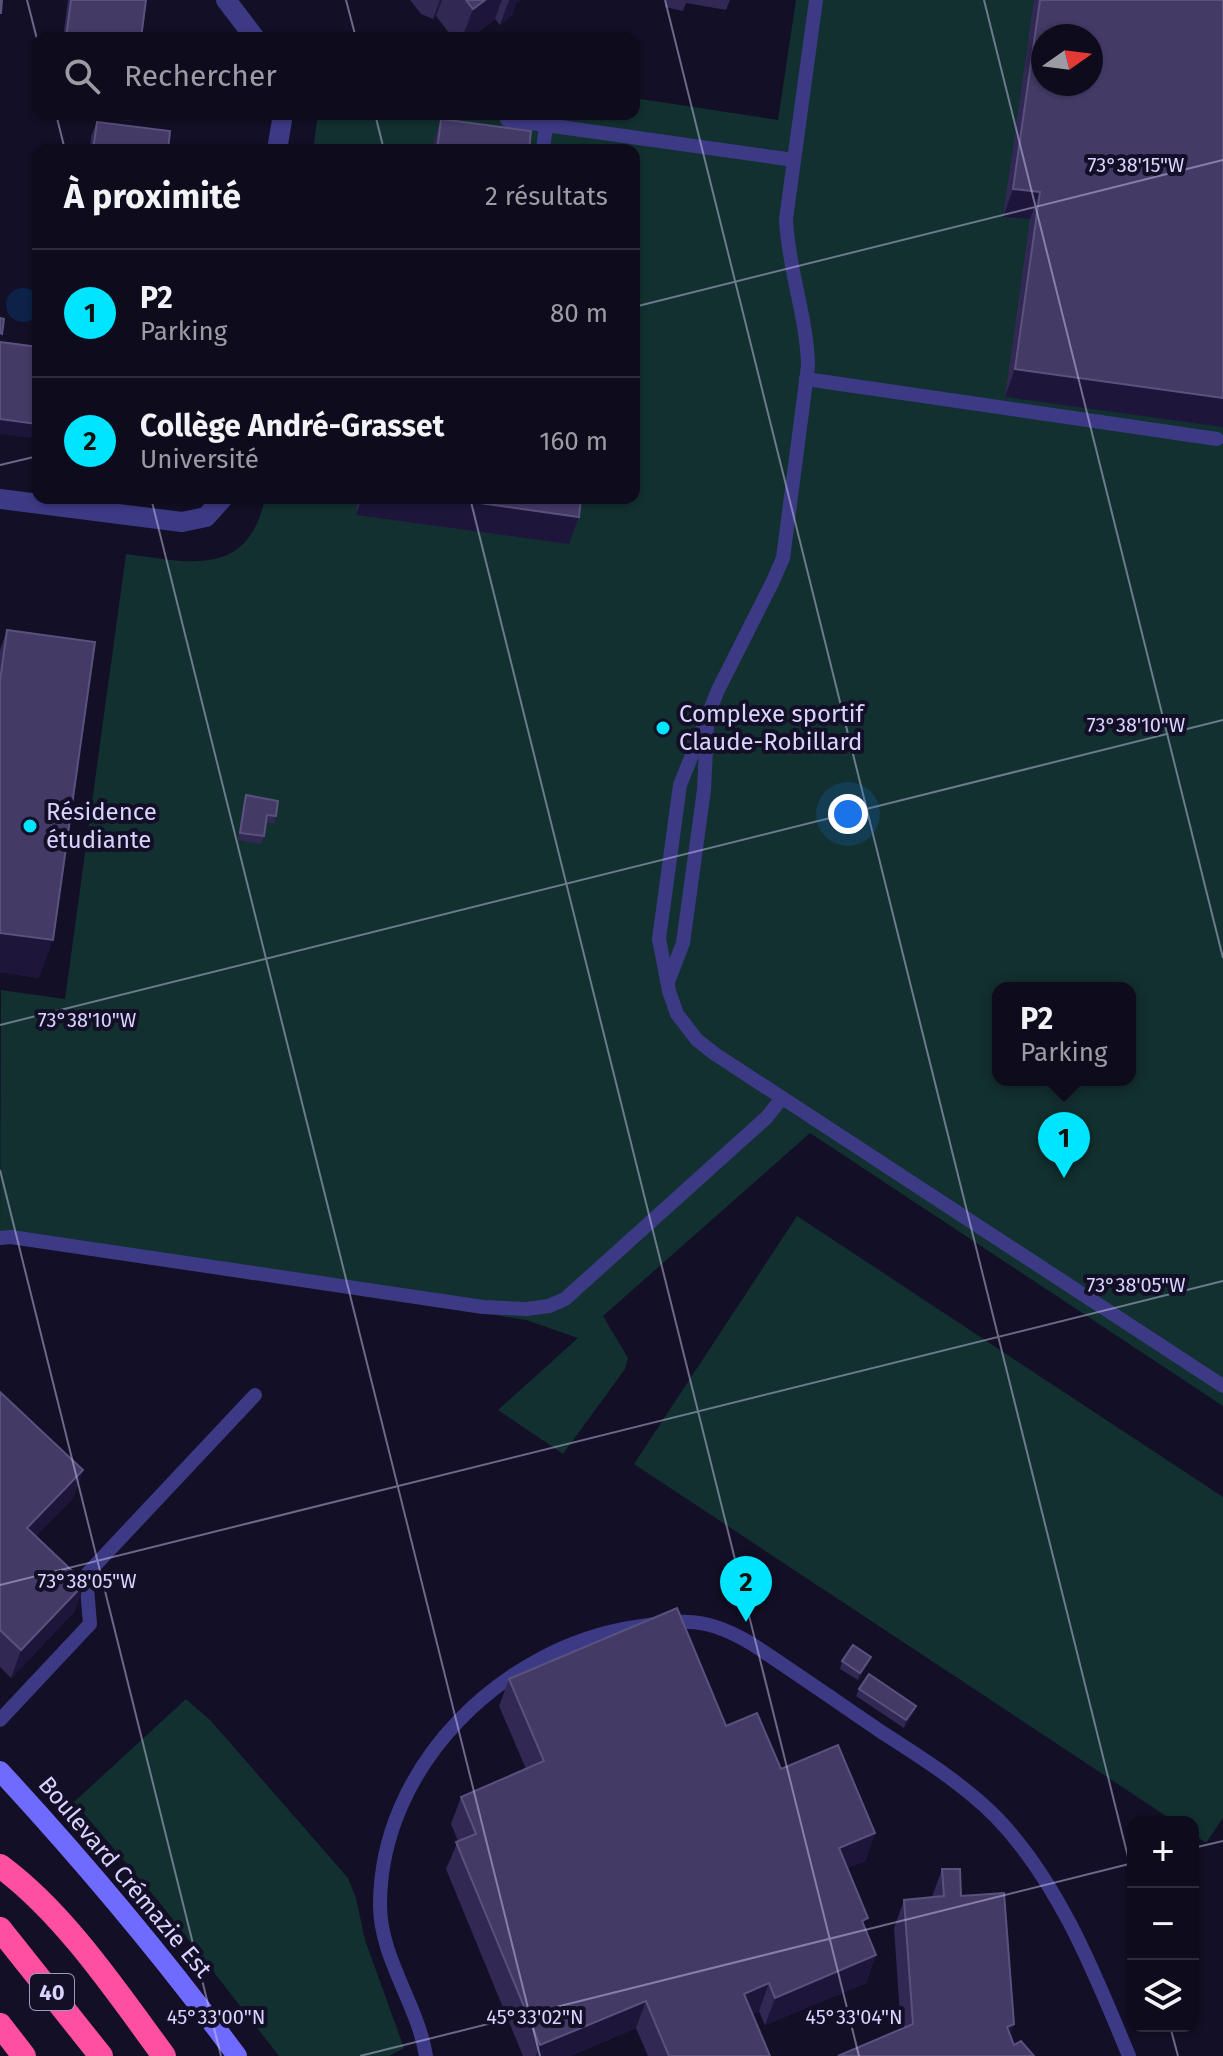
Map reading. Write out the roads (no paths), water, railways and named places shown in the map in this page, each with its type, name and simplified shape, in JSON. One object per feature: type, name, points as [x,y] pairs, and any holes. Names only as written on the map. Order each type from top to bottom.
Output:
[{"type":"highway","points":[[0,1866],[27,1886],[66,1930],[164,2056]]},
{"type":"highway","name":"40","points":[[0,1929],[101,2056]]},
{"type":"highway","name":"40","points":[[0,2025],[24,2056]]},
{"type":"main road","name":"Boulevard Crémazie Est","points":[[0,1771],[76,1853],[237,2056]]},
{"type":"street","points":[[226,0],[250,32]]},
{"type":"street","points":[[278,144],[282,120]]},
{"type":"street","points":[[0,499],[32,503]]},
{"type":"street","points":[[40,504],[182,522],[206,517],[218,504]]},
{"type":"lane","points":[[816,0],[786,219],[787,240],[807,343],[806,379],[783,558],[708,715],[680,785],[659,939],[677,1014],[697,1040],[782,1098],[1223,1386]]},
{"type":"lane","points":[[507,120],[794,160]]},
{"type":"lane","points":[[544,144],[546,125]]},
{"type":"lane","points":[[806,379],[1217,439]]},
{"type":"lane","points":[[668,982],[683,943],[704,790],[708,715]]},
{"type":"lane","points":[[0,1238],[141,1255],[483,1307],[513,1309],[549,1306],[572,1294],[627,1246],[767,1117],[782,1098]]},
{"type":"lane","points":[[0,1720],[90,1624],[86,1575],[255,1395]]},
{"type":"lane","points":[[426,2056],[388,1947],[380,1906],[388,1844],[417,1775],[448,1731],[474,1704],[510,1676],[545,1655],[616,1630],[691,1621],[726,1629],[752,1644],[927,1762],[993,1815],[1018,1844],[1051,1892],[1109,2007],[1129,2056]]},
{"type":"water","points":[[16,289],[30,289],[32,319],[16,321],[7,312],[7,298]]},
{"type":"place","name":"Complexe sportif Claude-Robillard","points":[[663,728]]},
{"type":"place","name":"Résidence étudiante","points":[[30,826]]},
{"type":"place","name":"P2","points":[[1064,1178]]},
{"type":"place","name":"Collège André-Grasset","points":[[746,1622]]}]
